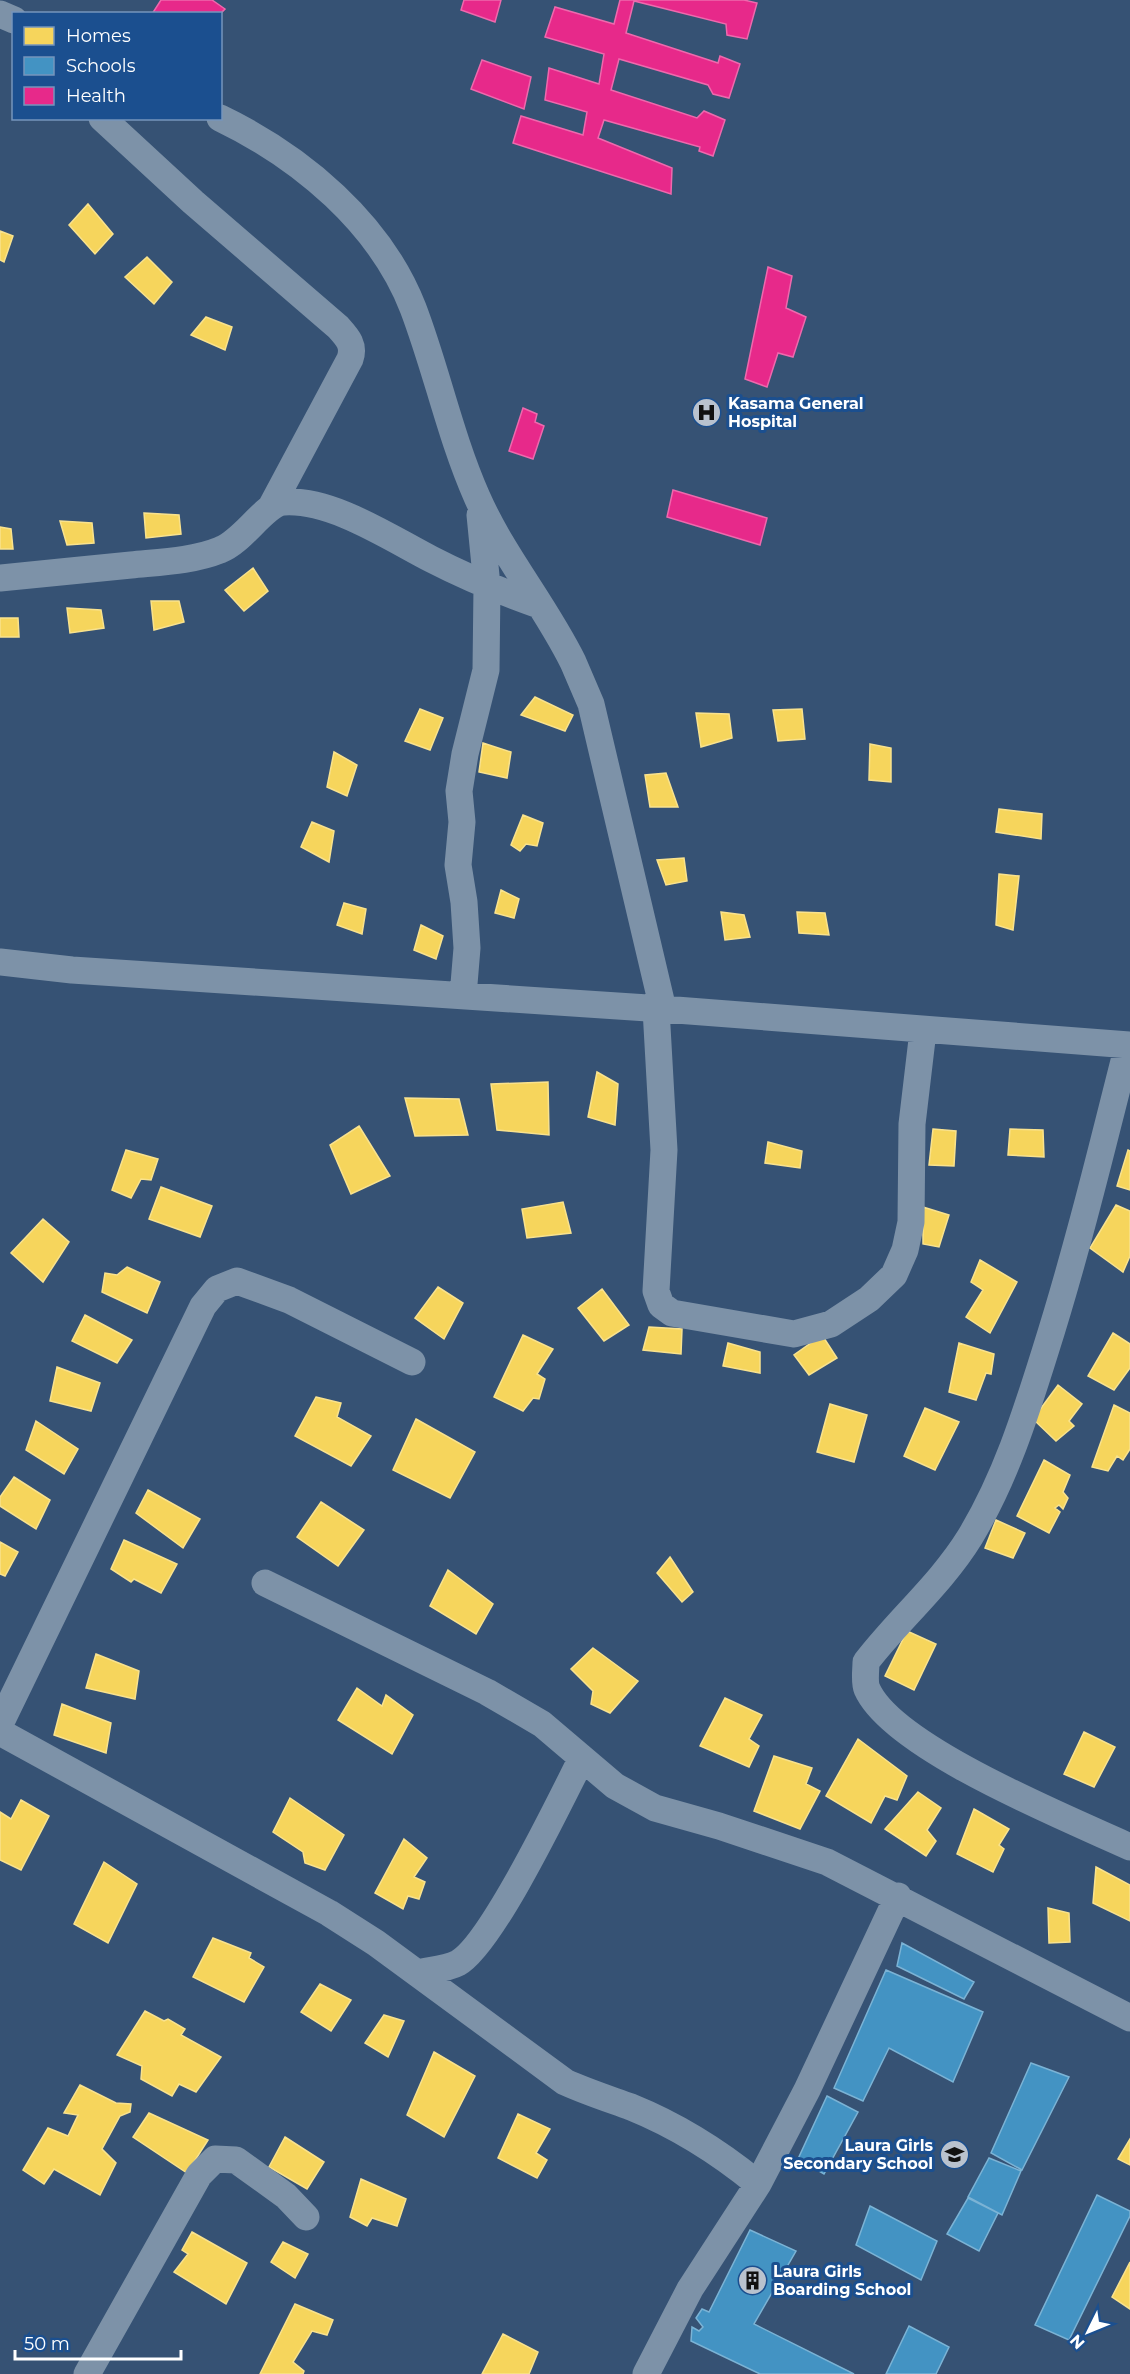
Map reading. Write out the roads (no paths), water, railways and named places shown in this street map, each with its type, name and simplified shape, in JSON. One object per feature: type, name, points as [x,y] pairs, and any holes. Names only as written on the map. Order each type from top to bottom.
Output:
[{"type":"street","points":[[222,119],[276,148],[314,176],[365,229],[382,252],[413,307],[459,452],[478,499],[573,662],[591,704],[660,1009],[664,1150],[656,1291],[661,1305],[672,1313],[794,1334],[831,1324],[869,1299],[894,1275],[911,1222],[912,1124],[923,1031]]},
{"type":"street","points":[[0,578],[179,560],[211,554],[231,546],[272,505],[350,359],[352,351],[351,344],[338,327],[193,202],[104,120]]},
{"type":"street","points":[[463,996],[467,948],[464,902],[458,865],[462,822],[459,791],[465,754],[486,670],[487,586],[478,499]]},
{"type":"street","points":[[272,505],[281,501],[296,502],[333,511],[389,536],[487,586],[539,605]]},
{"type":"street","points":[[0,962],[72,970],[660,1009],[923,1031],[1129,1045],[1076,1254],[1005,1470],[970,1537],[939,1581],[887,1635],[866,1662],[867,1688],[885,1714],[914,1737],[945,1758],[1130,1847]]},
{"type":"street","points":[[0,1724],[203,1306],[217,1289],[237,1281],[289,1300],[412,1362]]},
{"type":"street","points":[[266,1583],[487,1692],[542,1724],[615,1786],[655,1808],[827,1862],[1128,2012]]},
{"type":"street","points":[[0,1732],[319,1907],[376,1942],[566,2082],[600,2098],[630,2107],[689,2134],[722,2154],[758,2184]]},
{"type":"street","points":[[417,1973],[458,1963],[474,1947],[523,1871],[582,1758]]},
{"type":"street","points":[[646,2374],[690,2289],[758,2184],[807,2090],[898,1896]]},
{"type":"street","points":[[87,2374],[199,2175],[215,2159],[236,2160],[286,2196],[306,2217]]},
{"type":"place","name":"Kasama General Hospital","points":[[707,412]]},
{"type":"place","name":"Laura Girls Secondary School","points":[[954,2154]]},
{"type":"place","name":"Laura Girls Boarding School","points":[[752,2280]]}]
